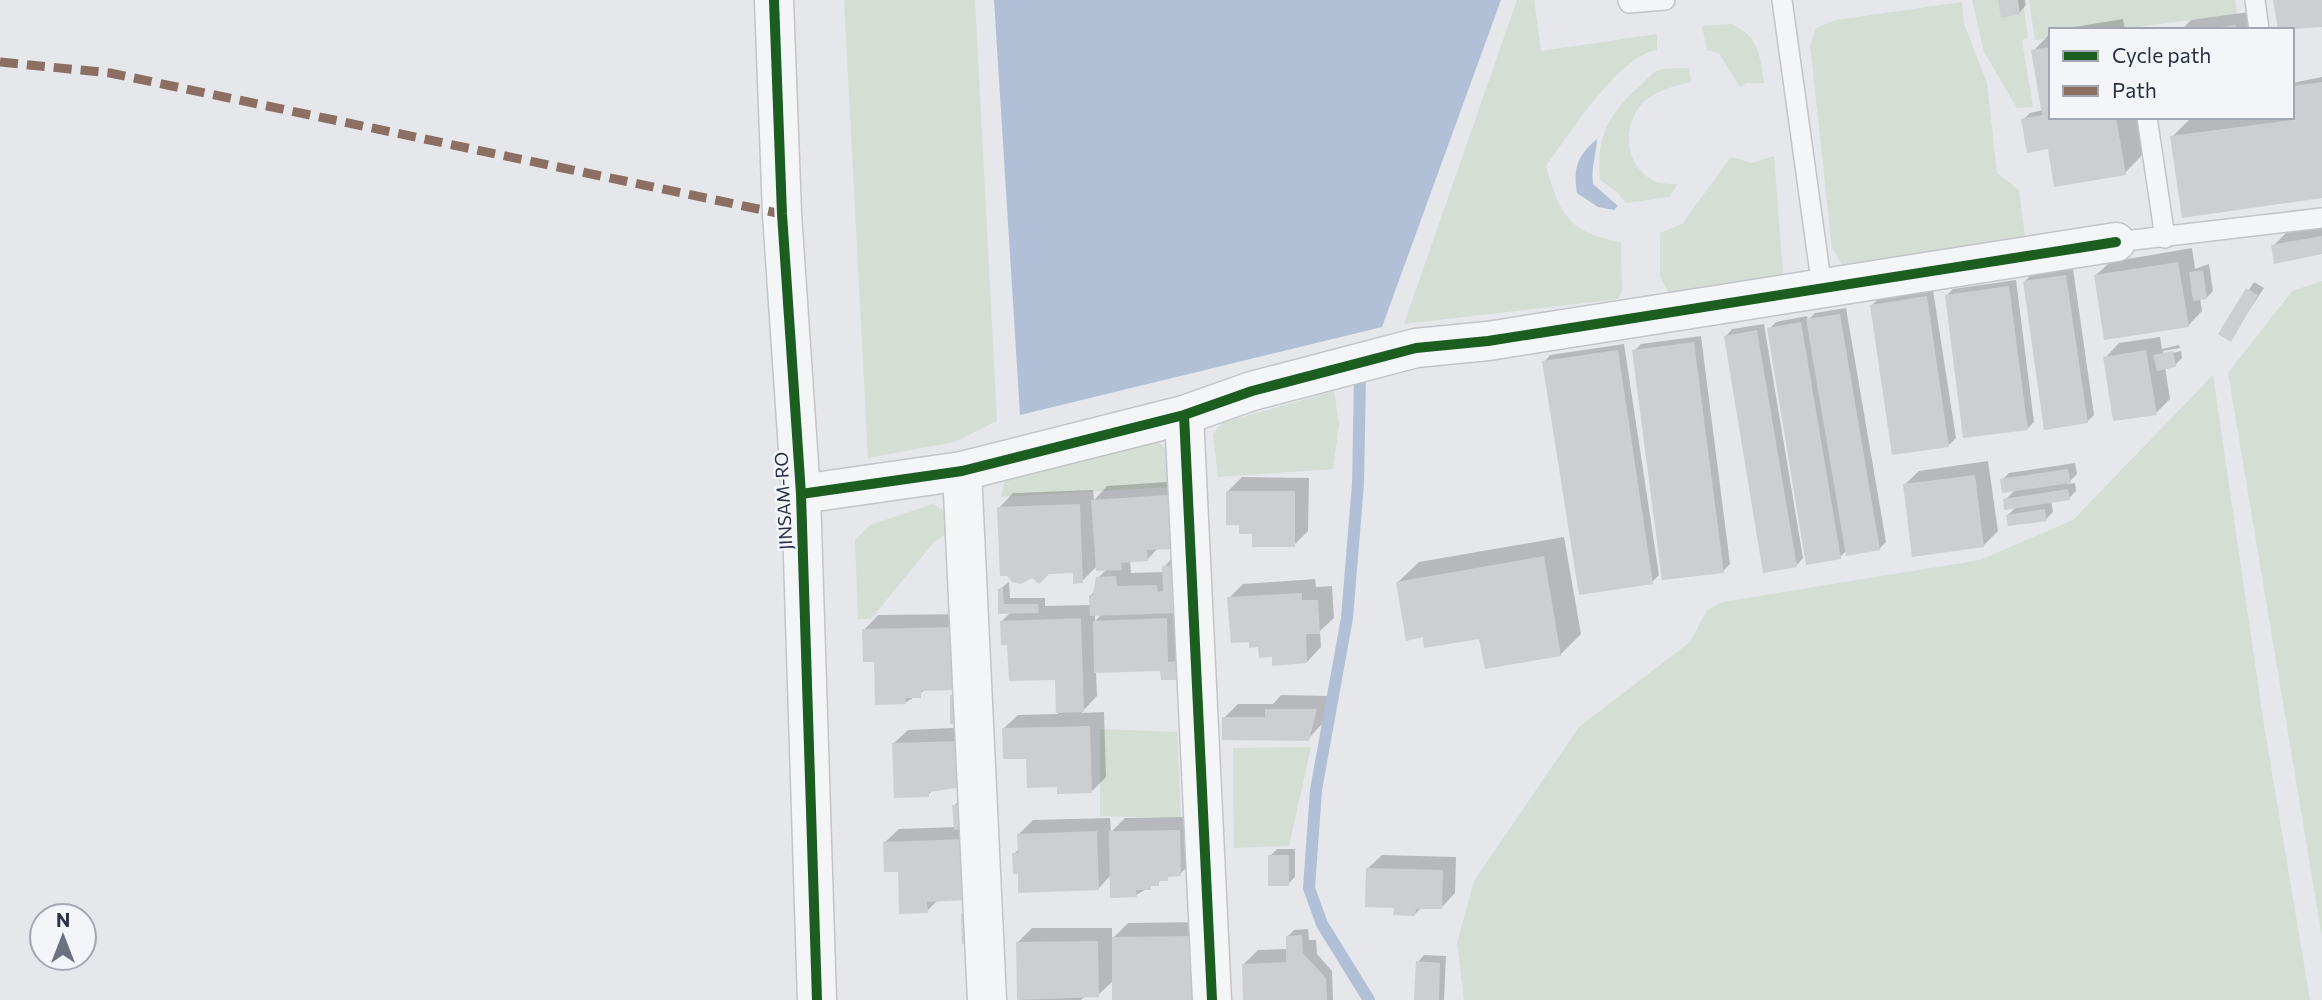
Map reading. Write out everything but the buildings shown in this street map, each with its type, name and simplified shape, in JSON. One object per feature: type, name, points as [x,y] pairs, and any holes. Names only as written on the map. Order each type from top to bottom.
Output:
[{"type":"street","name":"JINSAM-RO","points":[[774,0],[782,214],[802,494],[817,1000]]},
{"type":"street","points":[[802,494],[962,471],[1184,415],[1252,391],[1416,348],[1488,341],[2116,242]]},
{"type":"street","points":[[1184,415],[1212,1000]]},
{"type":"street","points":[[962,471],[987,1000]]},
{"type":"lane","points":[[1628,0],[1629,3],[1665,0]]},
{"type":"lane","points":[[1782,0],[1822,288]]},
{"type":"lane","points":[[2255,0],[2259,28]]},
{"type":"lane","points":[[2147,119],[2165,238]]},
{"type":"lane","points":[[2116,242],[2322,218]]},
{"type":"shaded area","points":[[844,0],[975,0],[997,421],[954,442],[868,458]]},
{"type":"shaded area","points":[[1517,0],[1534,0],[1541,51],[1657,34],[1657,50],[1642,55],[1611,81],[1546,166],[1556,197],[1569,219],[1589,233],[1621,242],[1622,291],[1618,299],[1404,324]]},
{"type":"shaded area","points":[[1972,0],[2023,0],[2028,38],[2022,41],[2033,107],[2017,108],[1984,52]]},
{"type":"shaded area","points":[[2029,0],[2235,0],[2237,14],[2128,28],[2049,28],[2049,38],[2035,40]]},
{"type":"shaded area","points":[[1962,2],[1964,24],[1987,83],[1997,173],[2019,190],[2026,245],[1844,268],[1832,248],[1810,45],[1816,28],[1836,20]]},
{"type":"shaded area","points":[[1731,24],[1753,41],[1764,83],[1747,83],[1740,87],[1719,53],[1707,50],[1702,26]]},
{"type":"shaded area","points":[[1689,68],[1691,82],[1673,86],[1651,96],[1638,109],[1629,130],[1631,153],[1642,173],[1658,182],[1678,184],[1669,197],[1626,203],[1617,192],[1600,180],[1600,151],[1606,127],[1620,106],[1654,72]]},
{"type":"shaded area","points":[[1774,156],[1783,275],[1774,284],[1669,292],[1660,277],[1660,233],[1682,224],[1731,157],[1752,163]]},
{"type":"shaded area","points":[[2322,281],[2322,937],[2228,373],[2292,291]]},
{"type":"shaded area","points":[[2213,375],[2264,725],[2310,1000],[1464,1000],[1457,943],[1474,881],[1579,727],[1690,642],[1707,610],[1722,602],[1980,560],[2073,520]]},
{"type":"shaded area","points":[[1334,391],[1339,424],[1333,469],[1218,477],[1213,434],[1222,423]]},
{"type":"shaded area","points":[[1155,440],[1171,452],[1170,487],[1001,497],[1005,477]]},
{"type":"shaded area","points":[[933,504],[949,514],[948,533],[934,542],[871,619],[858,619],[855,540],[870,525]]},
{"type":"shaded area","points":[[1100,729],[1177,732],[1181,818],[1100,816]]},
{"type":"shaded area","points":[[1311,747],[1289,846],[1234,848],[1233,748]]},
{"type":"water","points":[[994,0],[1501,0],[1382,327],[1020,415]]},
{"type":"water","points":[[1597,139],[1593,184],[1618,206],[1614,210],[1598,207],[1577,193],[1578,163]]},
{"type":"waterway","points":[[1360,376],[1358,484],[1347,618],[1316,790],[1309,888],[1322,924],[1369,1000]]},
{"type":"marked path","points":[[0,62],[110,73],[782,214]]},
{"type":"cycle path","points":[[774,0],[782,214],[801,494],[817,1000]]},
{"type":"cycle path","points":[[801,494],[962,471],[1184,415],[1252,391],[1416,348],[1488,341],[2116,242]]},
{"type":"cycle path","points":[[1184,415],[1212,1000]]}]
